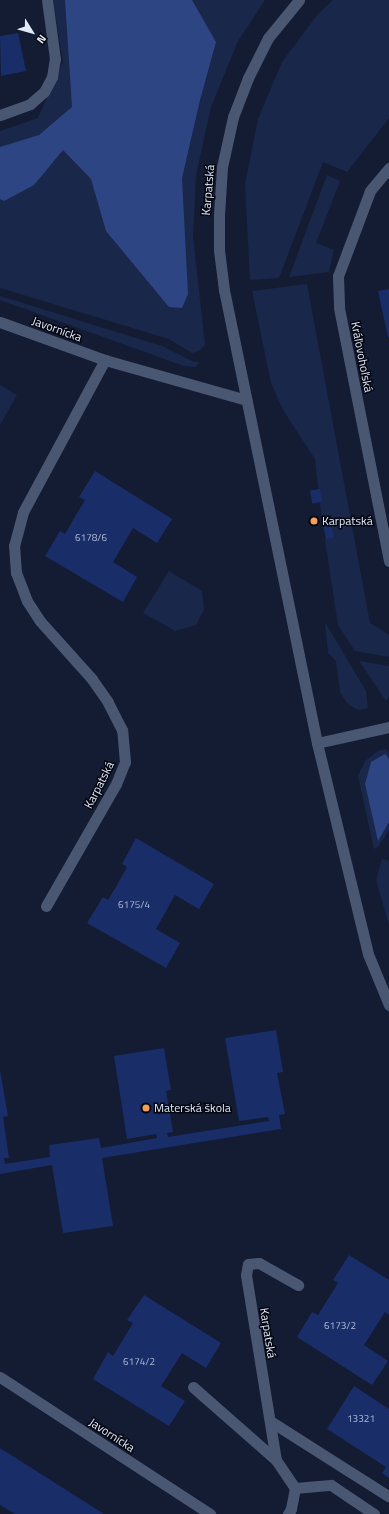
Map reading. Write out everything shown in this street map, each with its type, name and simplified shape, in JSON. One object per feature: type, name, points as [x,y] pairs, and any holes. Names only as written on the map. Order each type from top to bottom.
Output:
[{"type":"street","points":[[0,115],[30,104],[44,92],[52,77],[55,60],[47,0]]},
{"type":"street","name":"Karpatská","points":[[299,0],[268,38],[248,78],[233,117],[222,167],[218,215],[219,250],[224,290],[317,743],[368,954],[389,1005]]},
{"type":"street","name":"Kráľovohoľská","points":[[389,168],[370,191],[338,276],[339,308],[389,561]]},
{"type":"street","name":"Javornícka","points":[[0,322],[106,360]]},
{"type":"street","points":[[106,360],[246,400]]},
{"type":"street","name":"Karpatská","points":[[46,906],[116,784],[125,762],[122,730],[108,702],[92,680],[40,621],[27,601],[16,573],[14,546],[23,512],[106,360]]},
{"type":"street","points":[[317,743],[389,727]]},
{"type":"street","name":"Karpatská","points":[[276,1460],[246,1275],[248,1264],[259,1263],[298,1285]]},
{"type":"street","name":"Javornícka","points":[[0,1377],[210,1514]]},
{"type":"street","points":[[193,1387],[276,1460],[295,1488],[291,1509],[288,1514]]},
{"type":"street","points":[[270,1421],[388,1496]]},
{"type":"street","points":[[295,1488],[331,1484],[374,1514]]},
{"type":"shaded area","points":[[53,0],[265,0],[238,41],[211,107],[196,175],[193,236],[205,345],[199,351],[192,353],[169,339],[0,288],[0,131],[38,118],[63,62]]},
{"type":"shaded area","points":[[65,0],[192,0],[216,42],[200,100],[182,178],[188,294],[182,308],[169,307],[106,231],[91,179],[63,150],[34,185],[4,201],[0,199],[0,147],[39,135],[72,107]]},
{"type":"shaded area","points":[[333,0],[389,0],[389,118],[347,172],[323,162],[279,278],[250,280],[245,184],[258,119],[282,62],[318,14]]},
{"type":"shaded area","points":[[327,175],[340,181],[316,243],[334,250],[329,272],[289,277]]},
{"type":"shaded area","points":[[307,284],[370,623],[389,635],[389,657],[355,651],[338,625],[325,540],[330,521],[322,522],[315,459],[283,410],[271,383],[252,291]]},
{"type":"shaded area","points":[[0,296],[162,346],[192,361],[200,363],[195,367],[184,366],[0,300]]},
{"type":"shaded area","points":[[0,385],[17,395],[0,425]]},
{"type":"shaded area","points":[[169,571],[202,591],[204,610],[196,625],[175,631],[143,613]]},
{"type":"shaded area","points":[[325,622],[366,691],[368,708],[358,710],[347,703],[340,692],[336,661],[328,653]]},
{"type":"shaded area","points":[[359,661],[389,666],[389,697],[386,701]]},
{"type":"shaded area","points":[[386,749],[389,752],[389,830],[378,847],[374,849],[358,776],[365,761],[378,751]]},
{"type":"shaded area","points":[[385,754],[389,759],[389,822],[378,841],[365,784],[371,762]]},
{"type":"shaded area","points":[[382,859],[389,861],[389,925],[376,880]]},
{"type":"building","points":[[18,33],[26,71],[1,76],[0,36]]},
{"type":"building","points":[[389,289],[389,337],[388,337],[378,291]]},
{"type":"building","points":[[95,471],[172,519],[157,543],[133,528],[113,562],[137,577],[123,602],[45,556],[60,531],[65,534],[85,500],[79,497]]},
{"type":"building","points":[[320,489],[322,502],[312,503],[310,491]]},
{"type":"building","points":[[330,520],[334,538],[326,539],[322,522]]},
{"type":"building","points":[[136,838],[214,884],[199,909],[175,895],[156,929],[180,943],[166,968],[87,923],[103,897],[108,900],[117,885],[127,867],[122,864]]},
{"type":"building","points":[[276,1030],[283,1072],[277,1073],[285,1114],[279,1115],[281,1129],[102,1158],[113,1226],[63,1233],[52,1165],[0,1174],[0,1070],[8,1116],[3,1117],[9,1158],[4,1158],[5,1164],[50,1157],[49,1145],[99,1138],[101,1148],[157,1138],[156,1134],[127,1139],[114,1056],[164,1048],[171,1090],[166,1091],[173,1132],[167,1133],[168,1137],[269,1121],[268,1117],[239,1121],[225,1038]]},
{"type":"building","points":[[349,1255],[389,1280],[389,1315],[385,1312],[364,1345],[388,1361],[372,1385],[297,1337],[312,1312],[318,1315],[338,1283],[333,1280]]},
{"type":"building","points":[[144,1295],[221,1343],[206,1368],[182,1353],[161,1386],[185,1401],[169,1426],[93,1379],[108,1352],[113,1356],[133,1323],[127,1320]]},
{"type":"building","points":[[354,1386],[389,1409],[389,1478],[382,1473],[386,1467],[327,1429]]},
{"type":"building","points":[[0,1448],[104,1514],[15,1514],[0,1505]]},
{"type":"place","name":"Karpatská","points":[[314,521]]},
{"type":"place","name":"Materská škola","points":[[146,1108]]}]
